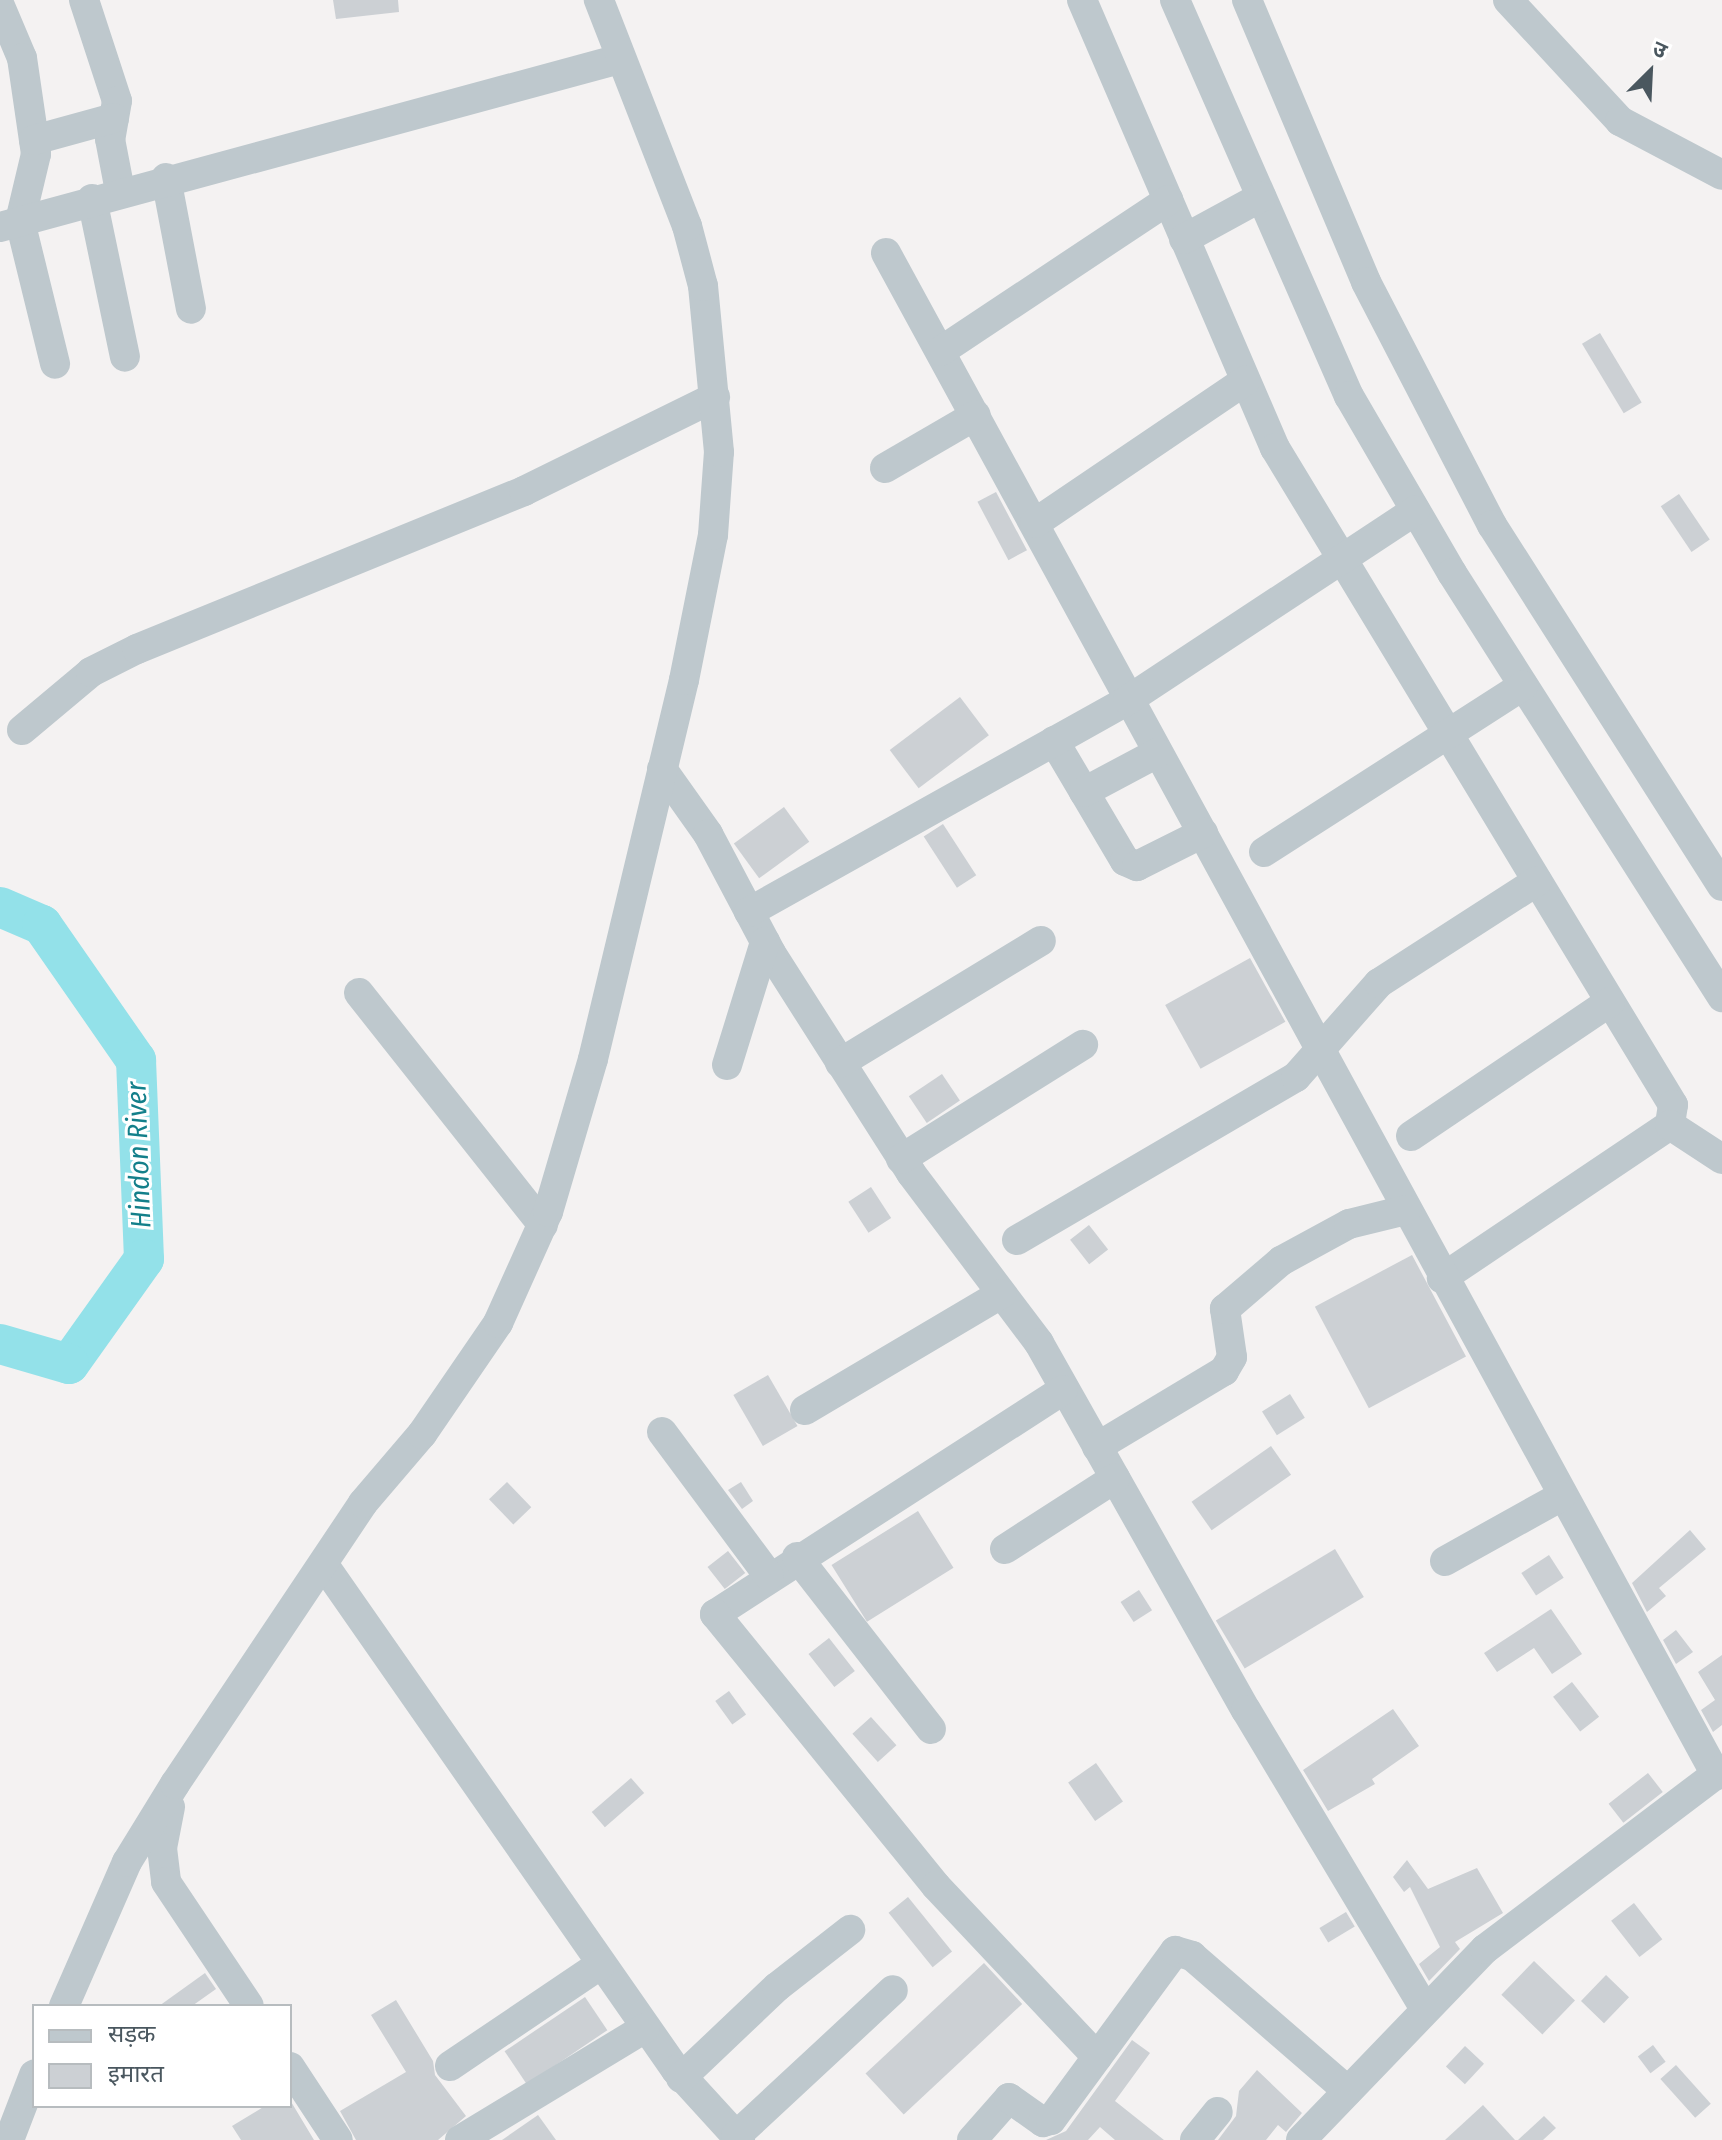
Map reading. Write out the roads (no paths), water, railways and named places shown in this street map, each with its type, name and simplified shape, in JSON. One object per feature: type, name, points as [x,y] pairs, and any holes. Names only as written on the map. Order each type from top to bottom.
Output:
[{"type":"street","points":[[84,0],[117,101],[110,139],[106,195],[125,357]]},
{"type":"street","points":[[65,2004],[114,1889],[175,1784],[363,1503],[463,1380],[498,1323],[543,1225],[593,1059],[662,769],[713,535],[719,452],[703,286],[687,226],[619,59],[599,0]]},
{"type":"street","points":[[1082,0],[1245,381],[1339,562],[1448,734],[1673,1105],[1670,1125],[1442,1278]]},
{"type":"street","points":[[1175,0],[1349,396],[1415,511],[1523,686],[1722,997]]},
{"type":"street","points":[[1247,0],[1366,282],[1492,525],[1722,886]]},
{"type":"street","points":[[1508,0],[1620,121],[1722,175]]},
{"type":"street","points":[[0,6],[22,58],[34,140],[35,172],[10,224],[55,364]]},
{"type":"street","points":[[10,224],[166,178],[394,125],[619,59]]},
{"type":"street","points":[[34,140],[114,118]]},
{"type":"street","points":[[166,178],[191,309]]},
{"type":"street","points":[[1184,239],[1261,197]]},
{"type":"street","points":[[941,351],[1168,200]]},
{"type":"street","points":[[886,253],[1203,833],[1560,1497],[1719,1773],[1497,1939],[1424,2007],[1301,2140]]},
{"type":"street","points":[[1035,523],[1245,381]]},
{"type":"street","points":[[22,730],[91,672],[137,649],[524,491],[715,397]]},
{"type":"street","points":[[885,468],[976,415]]},
{"type":"street","points":[[749,912],[1128,700],[1415,511]]},
{"type":"street","points":[[1264,852],[1523,686]]},
{"type":"street","points":[[1054,741],[1130,864],[1203,833]]},
{"type":"street","points":[[1084,792],[1157,753]]},
{"type":"street","points":[[662,769],[708,834],[765,942],[901,1159],[1039,1343],[1063,1390],[1424,2007]]},
{"type":"street","points":[[1017,1240],[1296,1077],[1318,1047],[1379,983],[1537,881]]},
{"type":"street","points":[[840,1063],[1041,941]]},
{"type":"street","points":[[727,1065],[765,942]]},
{"type":"street","points":[[359,993],[543,1225]]},
{"type":"street","points":[[1411,1136],[1610,1002]]},
{"type":"street","points":[[901,1159],[1083,1045]]},
{"type":"street","points":[[1670,1125],[1722,1159]]},
{"type":"street","points":[[1097,1447],[1224,1371],[1232,1357],[1225,1309],[1281,1261],[1349,1224],[1406,1210]]},
{"type":"street","points":[[805,1410],[1001,1294]]},
{"type":"street","points":[[1063,1390],[797,1557],[719,1609],[716,1619],[936,1886],[1097,2057]]},
{"type":"street","points":[[662,1432],[769,1576]]},
{"type":"street","points":[[1005,1549],[1115,1478]]},
{"type":"street","points":[[1445,1561],[1560,1497]]},
{"type":"street","points":[[797,1557],[931,1729]]},
{"type":"street","points":[[324,1565],[681,2078],[738,2138],[893,1990]]},
{"type":"street","points":[[175,1784],[162,1848],[166,1882],[248,2004]]},
{"type":"street","points":[[681,2078],[777,1987],[850,1930]]},
{"type":"street","points":[[972,2140],[1009,2098],[1043,2122],[1051,2120],[1168,1954],[1184,1951],[1348,2091]]},
{"type":"street","points":[[450,2066],[601,1964]]},
{"type":"street","points":[[460,2140],[645,2028]]},
{"type":"street","points":[[292,2070],[338,2140]]},
{"type":"street","points":[[9,2140],[32,2080]]},
{"type":"street","points":[[1195,2140],[1218,2112]]},
{"type":"waterway","name":"Hindon River","points":[[0,907],[42,925],[136,1060],[144,1259],[69,1364],[0,1344]]}]
